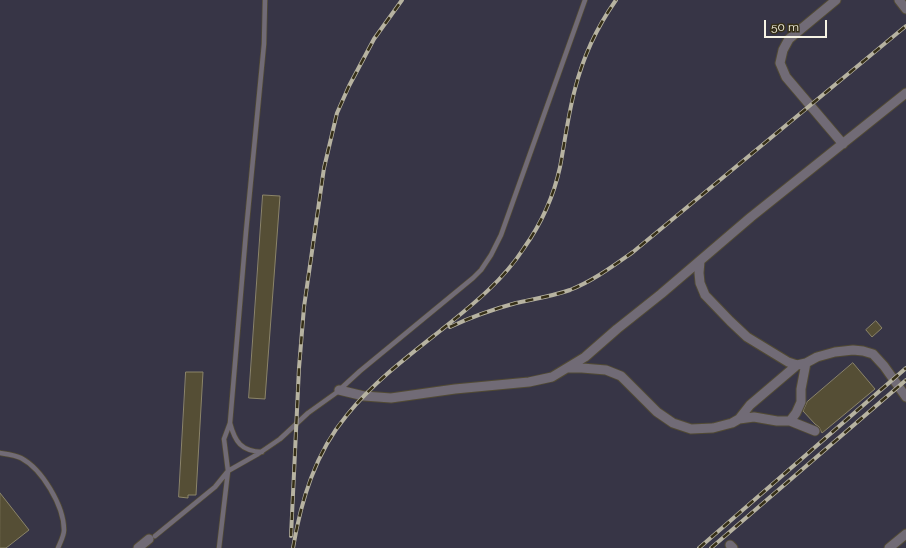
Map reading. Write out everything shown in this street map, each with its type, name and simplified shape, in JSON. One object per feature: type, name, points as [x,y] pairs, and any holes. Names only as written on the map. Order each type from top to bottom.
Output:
[{"type":"street","points":[[836,0],[789,39],[783,50],[780,63],[786,77],[843,144]]},
{"type":"street","points":[[899,0],[906,9]]},
{"type":"street","points":[[339,390],[364,396],[391,398],[456,389],[529,382],[552,377],[585,357],[751,217],[906,93]]},
{"type":"street","points":[[700,261],[700,284],[705,295],[712,304],[747,337],[788,362],[802,364]]},
{"type":"street","points":[[568,368],[606,370],[621,376],[657,412],[673,423],[691,429],[713,428],[732,423],[739,419],[750,406],[802,364],[816,357],[835,352],[853,350],[872,354],[906,397]]},
{"type":"street","points":[[790,421],[801,402],[802,364]]},
{"type":"street","points":[[739,419],[754,417],[778,421],[790,421],[815,431]]},
{"type":"street","points":[[889,548],[906,534]]},
{"type":"street","points":[[138,548],[152,538]]},
{"type":"lane","points":[[219,548],[228,471],[224,439],[230,423],[264,44],[265,0]]},
{"type":"lane","points":[[152,538],[215,487],[228,471],[262,452],[280,439],[308,413],[339,390],[481,270],[491,255],[501,235],[585,0]]},
{"type":"lane","points":[[230,423],[237,442],[252,451],[262,452]]},
{"type":"lane","points":[[0,453],[21,458],[39,473],[53,493],[62,514],[64,532],[58,548]]},
{"type":"shaded area","points":[[0,0],[906,0],[906,548],[0,548]]},
{"type":"building","points":[[263,195],[280,196],[265,399],[249,398]]},
{"type":"building","points":[[876,321],[882,328],[872,337],[866,330]]},
{"type":"building","points":[[853,363],[875,389],[822,433],[819,427],[803,411],[807,402]]},
{"type":"building","points":[[186,372],[203,372],[196,495],[188,495],[188,498],[179,497]]},
{"type":"building","points":[[0,493],[29,530],[6,548],[0,548]]},
{"type":"railway","points":[[291,536],[299,368],[304,307],[324,168],[337,113],[349,86],[374,39],[402,0]]},
{"type":"railway","points":[[293,548],[300,513],[311,478],[326,445],[347,415],[357,403],[391,370],[463,312],[496,283],[515,260],[536,229],[546,209],[557,178],[568,118],[582,65],[597,32],[616,0]]},
{"type":"railway","points":[[450,327],[499,308],[570,290],[595,278],[633,252],[906,26]]},
{"type":"railway","points":[[699,548],[906,368]]},
{"type":"railway","points":[[711,548],[906,380]]}]
